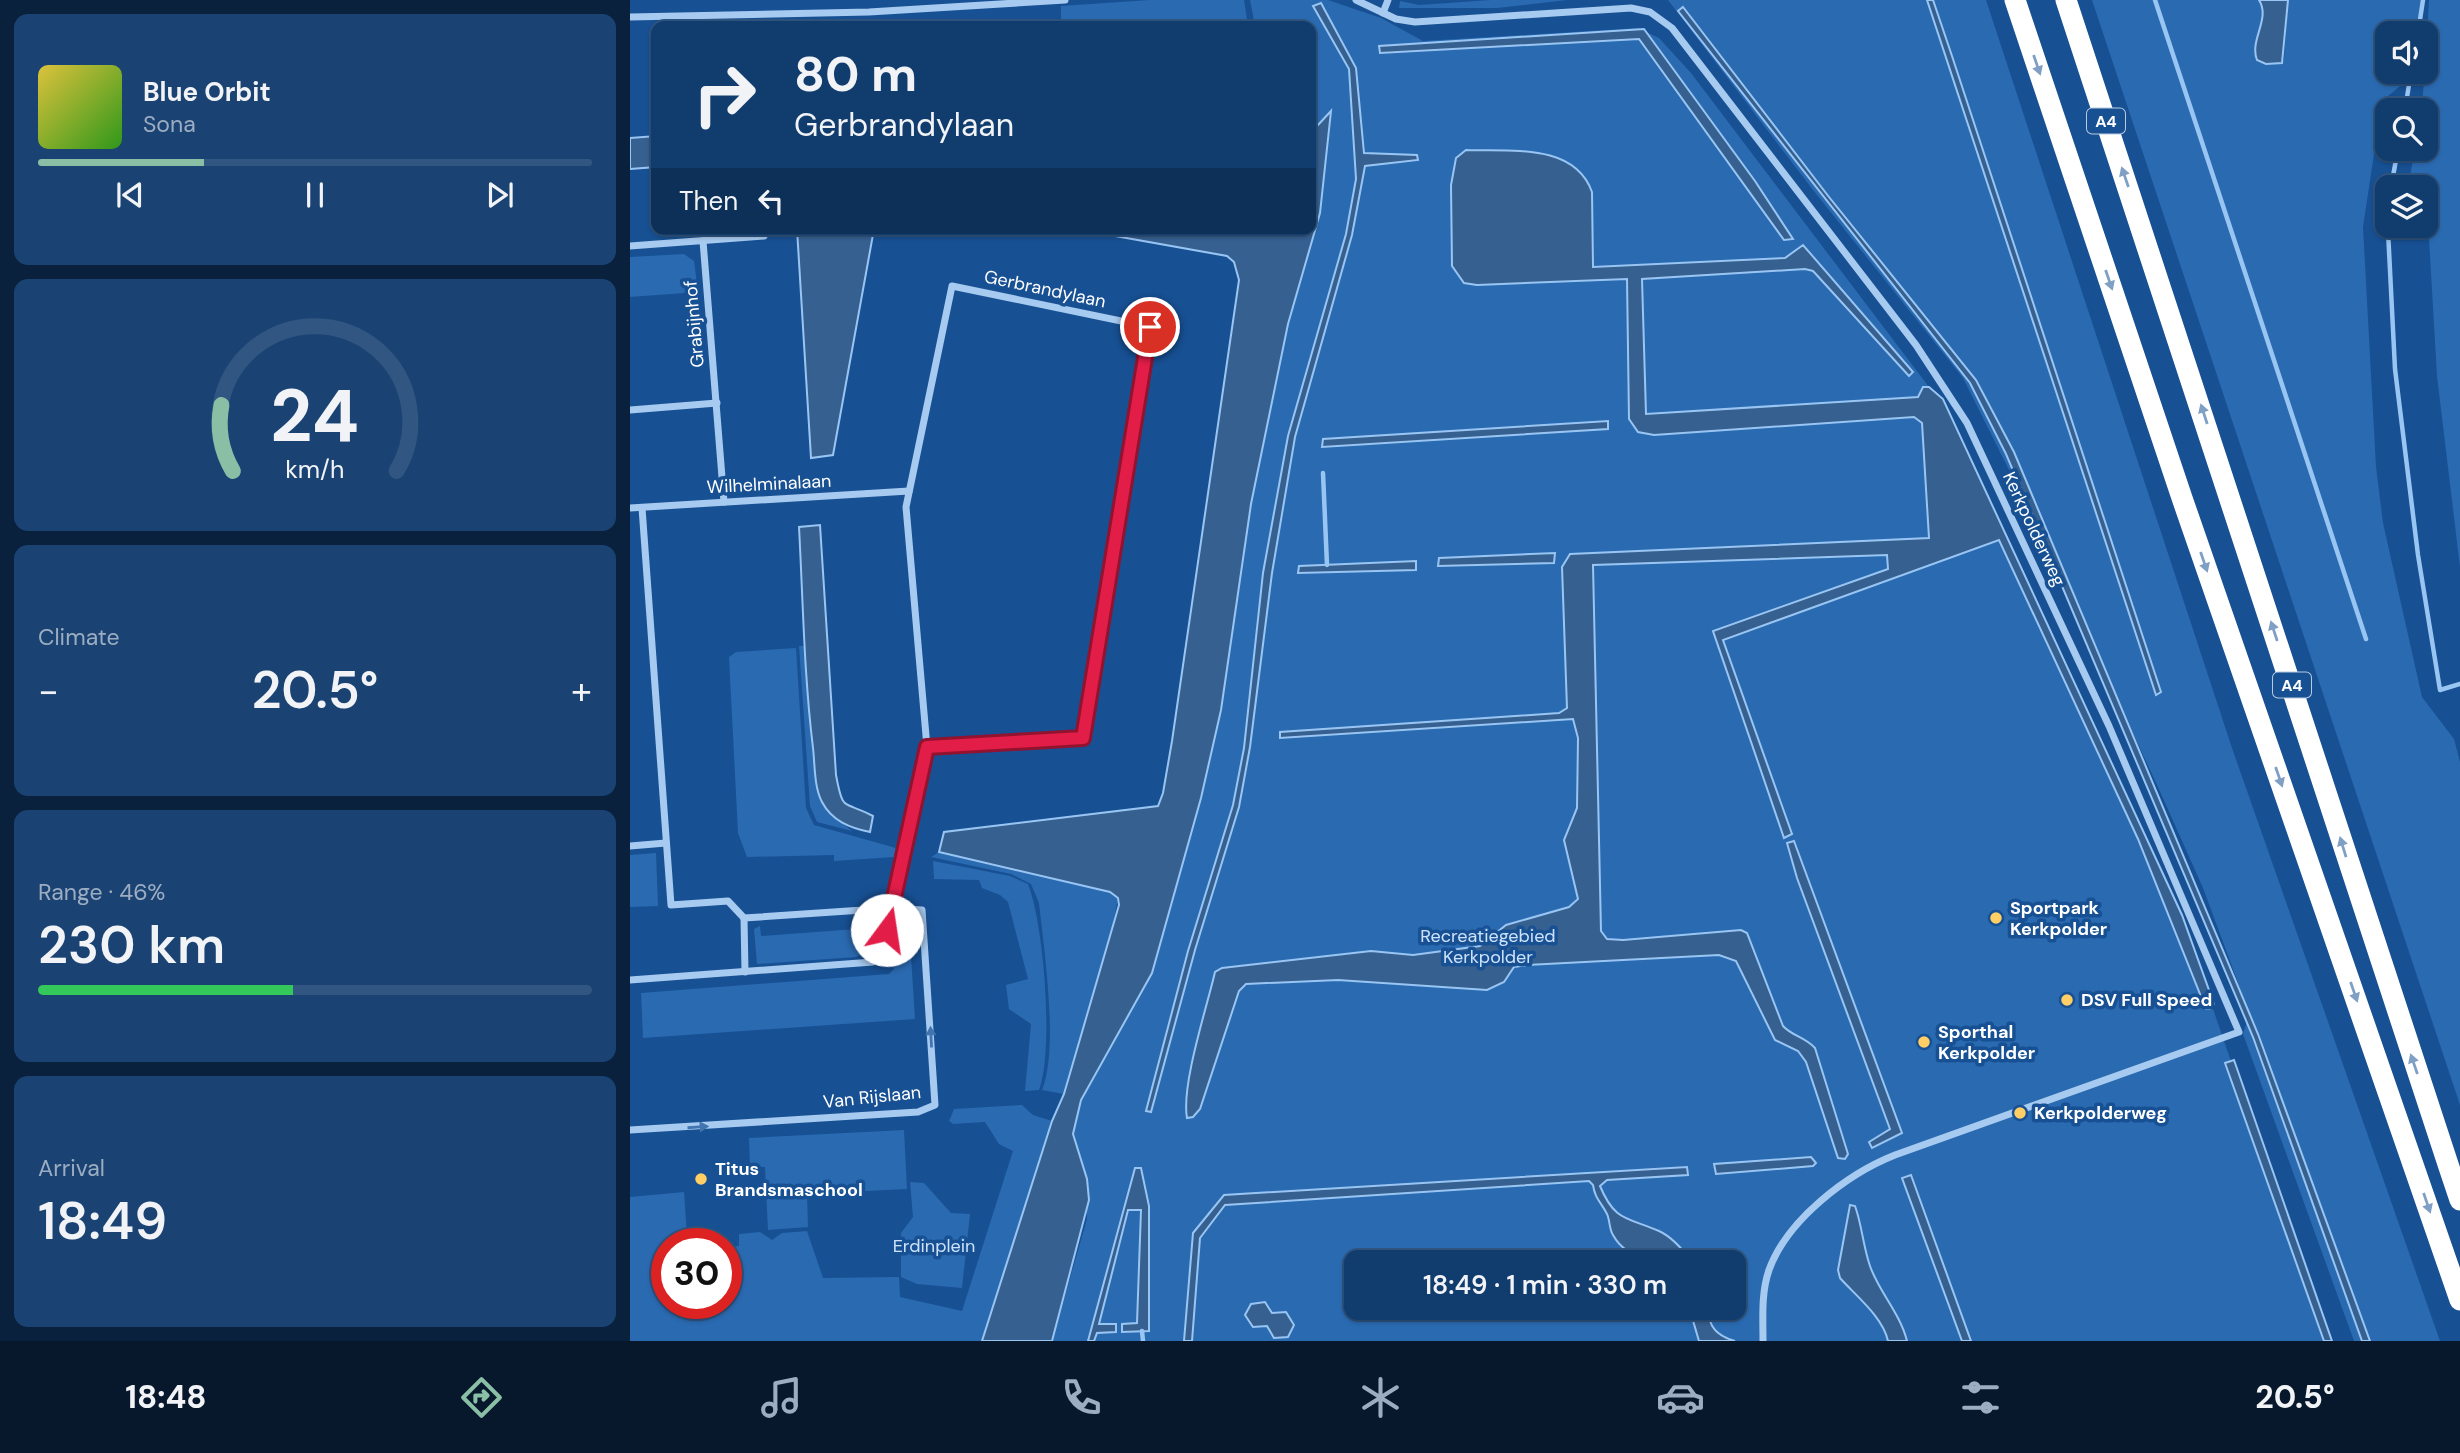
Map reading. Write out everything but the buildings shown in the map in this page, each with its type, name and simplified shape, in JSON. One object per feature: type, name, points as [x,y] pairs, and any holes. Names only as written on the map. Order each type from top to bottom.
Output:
[{"type":"highway","name":"A4","points":[[2015,0],[2182,498],[2460,1300]]},
{"type":"highway","name":"A4","points":[[2066,0],[2267,610],[2374,946],[2460,1200]]},
{"type":"street","points":[[630,17],[1065,0]]},
{"type":"street","name":"Kerkpolderweg","points":[[1356,0],[1373,4],[1396,19],[1438,22],[1631,8],[1650,12],[1672,28],[1916,345],[1967,423],[2109,726],[2239,1032],[1895,1156],[1870,1168],[1830,1195],[1787,1237],[1769,1270],[1763,1301],[1763,1341]]},
{"type":"street","points":[[1383,13],[1388,0]]},
{"type":"street","points":[[630,246],[764,236]]},
{"type":"street","name":"Grabijnhof","points":[[703,241],[723,502]]},
{"type":"street","name":"Gerbrandylaan","points":[[952,286],[1150,327],[1083,738],[927,747],[906,507],[952,286]]},
{"type":"street","points":[[630,410],[717,403]]},
{"type":"street","name":"Wilhelminalaan","points":[[630,508],[909,491]]},
{"type":"street","points":[[642,508],[671,905],[728,901],[744,918],[745,972]]},
{"type":"street","points":[[630,980],[873,962],[884,947],[927,747]]},
{"type":"street","points":[[630,846],[666,843]]},
{"type":"street","points":[[744,918],[893,908]]},
{"type":"street","name":"Van Rijslaan","points":[[630,1130],[918,1112],[935,1105],[922,910],[893,908]]},
{"type":"green space","points":[[1150,0],[1244,0],[1247,21],[1061,21],[1061,6]]},
{"type":"green space","name":"Recreatiegebied Kerkpolder","points":[[1250,0],[1328,0],[1381,18],[1423,41],[1638,28],[1659,38],[1691,73],[1929,387],[2166,893],[2212,1006],[2327,1341],[1052,1341],[1087,1219],[1087,1179],[1073,1134],[1081,1100],[1101,1059],[1201,798],[1221,710],[1251,504],[1288,324],[1314,235],[1316,235],[1331,113],[1316,125],[1316,21],[1254,21]]},
{"type":"green space","points":[[1491,0],[1567,0],[1497,8],[1399,8],[1400,1],[1419,5]]},
{"type":"green space","points":[[1668,0],[1986,0],[2232,748],[2440,1341],[2354,1341],[2243,1034],[2248,1018],[2247,1007],[2203,888],[2019,490],[1963,378],[1813,190]]},
{"type":"green space","points":[[2092,0],[2259,0],[2263,15],[2255,52],[2257,60],[2266,64],[2281,63],[2284,59],[2288,0],[2423,0],[2422,21],[2375,21],[2375,84],[2403,84],[2386,98],[2375,98],[2375,147],[2363,227],[2376,467],[2383,523],[2422,697],[2454,739],[2460,762],[2460,1105]]},
{"type":"green space","points":[[2429,0],[2460,0],[2460,567],[2437,376],[2429,238],[2438,238],[2438,175],[2410,175],[2413,161],[2438,161],[2438,98],[2423,98],[2424,84],[2438,84],[2438,21],[2428,21]]},
{"type":"green space","points":[[684,254],[694,261],[698,292],[630,297],[630,257]]},
{"type":"green space","points":[[799,646],[805,646],[810,722],[838,820],[852,831],[817,822],[810,806]]},
{"type":"green space","points":[[796,648],[806,808],[814,825],[896,848],[894,857],[834,861],[834,855],[747,857],[738,833],[729,657],[736,652]]},
{"type":"green space","points":[[939,852],[1111,892],[1118,898],[1109,945],[1064,1094],[1042,1090],[1049,1050],[1049,998],[1039,903],[1031,884],[1011,874],[931,857]]},
{"type":"green space","points":[[656,853],[658,906],[630,907],[630,855]]},
{"type":"green space","points":[[933,861],[1010,876],[1028,884],[1039,927],[1045,987],[1046,1047],[1039,1090],[1025,1091],[1031,1024],[1009,1009],[1006,985],[1028,979],[1008,902],[1000,895],[982,888],[979,880],[934,879]]},
{"type":"green space","points":[[869,919],[880,919],[883,924],[871,950],[856,957],[757,964],[754,929],[760,926],[761,936],[870,928]]},
{"type":"green space","points":[[903,921],[909,924],[915,1019],[643,1038],[641,993],[889,974],[894,969],[899,942],[905,943],[906,938],[900,937]]},
{"type":"green space","points":[[1022,1105],[1033,1115],[1052,1121],[982,1341],[630,1341],[630,1197],[684,1192],[686,1228],[651,1228],[651,1319],[742,1319],[742,1234],[760,1232],[772,1240],[782,1233],[807,1231],[823,1278],[899,1277],[900,1297],[962,1311],[1013,1151],[999,1144],[985,1122],[953,1124],[949,1121],[954,1109]]},
{"type":"green space","points":[[904,1130],[907,1189],[807,1194],[808,1227],[768,1230],[765,1167],[750,1167],[749,1138]]},
{"type":"green space","name":"Erdinplein","points":[[910,1182],[924,1183],[951,1213],[970,1214],[962,1288],[917,1284],[901,1277],[901,1233],[913,1217]]},
{"type":"shaded area","points":[[1927,0],[1933,0],[1952,56],[2161,692],[2156,695]]},
{"type":"shaded area","points":[[2259,0],[2288,0],[2282,63],[2266,64],[2257,60],[2255,52],[2263,15]]},
{"type":"shaded area","points":[[1321,3],[1356,68],[1364,153],[1417,155],[1418,160],[1365,166],[1352,235],[1295,437],[1272,573],[1250,747],[1239,807],[1195,950],[1151,1112],[1146,1111],[1188,951],[1233,805],[1244,748],[1263,573],[1288,436],[1346,234],[1356,179],[1349,69],[1313,6]]},
{"type":"shaded area","points":[[1683,7],[1829,197],[1976,380],[2014,452],[2258,1034],[2370,1341],[2362,1341],[2253,1037],[2006,454],[1970,383],[1678,11]]},
{"type":"shaded area","points":[[1644,29],[1755,181],[1793,239],[1784,240],[1639,39],[1380,53],[1379,46]]},
{"type":"shaded area","points":[[1331,111],[1320,213],[1316,227],[1316,125]]},
{"type":"shaded area","points":[[651,136],[651,167],[630,169],[630,138]]},
{"type":"shaded area","points":[[1466,150],[1520,151],[1556,157],[1583,176],[1592,192],[1593,267],[1785,258],[1803,245],[1913,372],[1909,376],[1813,271],[1805,269],[1642,279],[1646,414],[1918,397],[1923,387],[1929,387],[1943,399],[2182,915],[2214,1004],[2210,1009],[2206,1009],[2138,839],[1999,540],[1723,640],[1792,834],[1784,838],[1713,631],[1888,569],[1887,555],[1593,565],[1601,931],[1607,939],[1623,940],[1741,930],[1747,933],[1783,1026],[1815,1048],[1848,1154],[1845,1159],[1838,1158],[1806,1062],[1798,1051],[1775,1040],[1736,961],[1719,955],[1527,965],[1514,967],[1504,982],[1487,990],[1338,980],[1246,984],[1239,991],[1200,1109],[1193,1117],[1187,1118],[1188,1086],[1196,1046],[1215,972],[1222,968],[1371,951],[1413,955],[1480,946],[1506,925],[1569,907],[1578,899],[1564,840],[1577,808],[1578,738],[1573,719],[1280,738],[1280,732],[1559,713],[1567,708],[1562,567],[1570,554],[1929,538],[1922,423],[1914,417],[1654,435],[1638,432],[1629,419],[1627,279],[1477,285],[1464,283],[1452,266],[1451,185],[1456,158]]},
{"type":"shaded area","points":[[797,235],[873,235],[833,455],[811,458]]},
{"type":"shaded area","points":[[1110,235],[1314,235],[1288,324],[1251,504],[1221,710],[1201,798],[1152,973],[1081,1100],[1073,1134],[1087,1179],[1089,1200],[1052,1341],[982,1341],[1052,1121],[1064,1094],[1119,905],[1118,898],[1110,892],[939,852],[944,832],[1158,806],[1163,793],[1172,741],[1239,280],[1234,262],[1227,256]]},
{"type":"shaded area","points":[[1608,421],[1608,429],[1322,447],[1323,439]]},
{"type":"shaded area","points":[[820,525],[836,775],[846,804],[873,816],[870,832],[836,819],[822,802],[816,783],[806,666],[799,527]]},
{"type":"shaded area","points":[[1555,553],[1554,563],[1438,566],[1439,558]]},
{"type":"shaded area","points":[[1416,561],[1416,570],[1298,573],[1299,566]]},
{"type":"shaded area","points":[[1794,841],[1902,1133],[1872,1148],[1869,1142],[1890,1129],[1797,878],[1787,843]]},
{"type":"shaded area","points":[[2234,1060],[2332,1341],[2324,1341],[2225,1063]]},
{"type":"shaded area","points":[[1811,1157],[1816,1163],[1813,1166],[1716,1174],[1714,1164]]},
{"type":"shaded area","points":[[1687,1167],[1688,1175],[1607,1180],[1600,1186],[1611,1206],[1623,1217],[1664,1234],[1681,1250],[1627,1250],[1613,1235],[1607,1214],[1589,1181],[1225,1205],[1200,1238],[1192,1341],[1184,1341],[1193,1233],[1224,1195]]},
{"type":"shaded area","points":[[1135,1168],[1141,1168],[1149,1206],[1149,1331],[1122,1332],[1122,1324],[1137,1323],[1141,1210],[1128,1210],[1099,1324],[1116,1324],[1116,1332],[1097,1333],[1094,1341],[1088,1341]]},
{"type":"shaded area","points":[[1911,1175],[1971,1341],[1962,1341],[1902,1178]]},
{"type":"shaded area","points":[[1850,1205],[1855,1206],[1874,1276],[1900,1321],[1907,1341],[1888,1341],[1875,1315],[1840,1278],[1838,1270]]},
{"type":"shaded area","points":[[1265,1302],[1272,1313],[1286,1312],[1294,1325],[1288,1337],[1274,1338],[1267,1326],[1253,1327],[1245,1315],[1251,1304]]},
{"type":"shaded area","points":[[1693,1320],[1710,1320],[1715,1330],[1735,1341],[1699,1341]]},
{"type":"waterway","points":[[2155,0],[2366,639]]},
{"type":"waterway","points":[[2420,21],[2423,0]]},
{"type":"waterway","points":[[2407,98],[2409,84]]},
{"type":"waterway","points":[[2393,175],[2396,161]]},
{"type":"waterway","points":[[2388,238],[2395,369],[2418,555],[2440,690],[2460,684]]},
{"type":"waterway","points":[[1323,473],[1327,565]]},
{"type":"waterway","points":[[1142,1331],[1143,1341]]},
{"type":"place","name":"Sportpark Kerkpolder","points":[[1996,918]]},
{"type":"place","name":"DSV Full Speed","points":[[2067,1000]]},
{"type":"place","name":"Sporthal Kerkpolder","points":[[1924,1042]]},
{"type":"place","name":"Kerkpolderweg","points":[[2020,1113]]},
{"type":"place","name":"Titus Brandsmaschool","points":[[701,1179]]},
{"type":"route","points":[[887,930],[927,747],[1083,738],[1150,327]]}]
